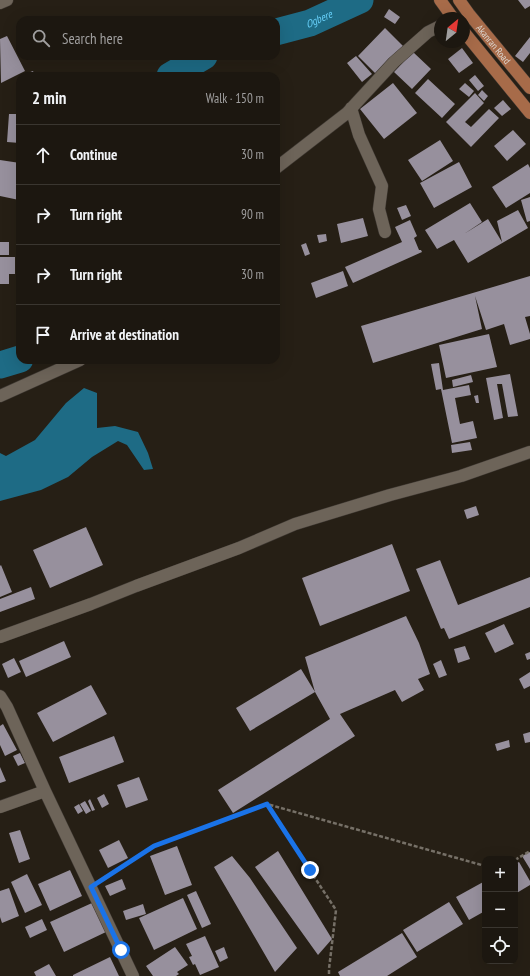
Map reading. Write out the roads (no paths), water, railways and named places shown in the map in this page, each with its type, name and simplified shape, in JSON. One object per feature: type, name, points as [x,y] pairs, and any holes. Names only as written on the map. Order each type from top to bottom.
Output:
[{"type":"main road","points":[[440,0],[448,12]]},
{"type":"main road","name":"Akanran Road","points":[[459,0],[530,88]]},
{"type":"main road","name":"Akanran Road","points":[[470,39],[530,113]]},
{"type":"street","points":[[0,3],[7,0]]},
{"type":"street","points":[[280,165],[347,113],[394,62],[428,32],[434,29]]},
{"type":"street","points":[[351,108],[359,134],[382,186],[379,209],[385,232]]},
{"type":"street","points":[[0,396],[71,364]]},
{"type":"street","points":[[0,637],[239,548],[295,524],[390,494],[461,476],[530,452]]},
{"type":"street","points":[[0,696],[7,707],[133,976]]},
{"type":"street","points":[[0,807],[45,790]]},
{"type":"water","points":[[84,388],[97,393],[97,428],[115,426],[138,432],[148,453],[153,469],[144,470],[127,445],[118,441],[92,457],[68,477],[41,490],[0,501],[0,453],[6,456],[35,440],[66,403]]},
{"type":"waterway","name":"Ogbere","points":[[280,31],[310,23],[360,0]]},
{"type":"waterway","name":"Ogbere","points":[[177,72],[197,60]]},
{"type":"waterway","name":"Ogbere","points":[[0,365],[16,360]]}]
